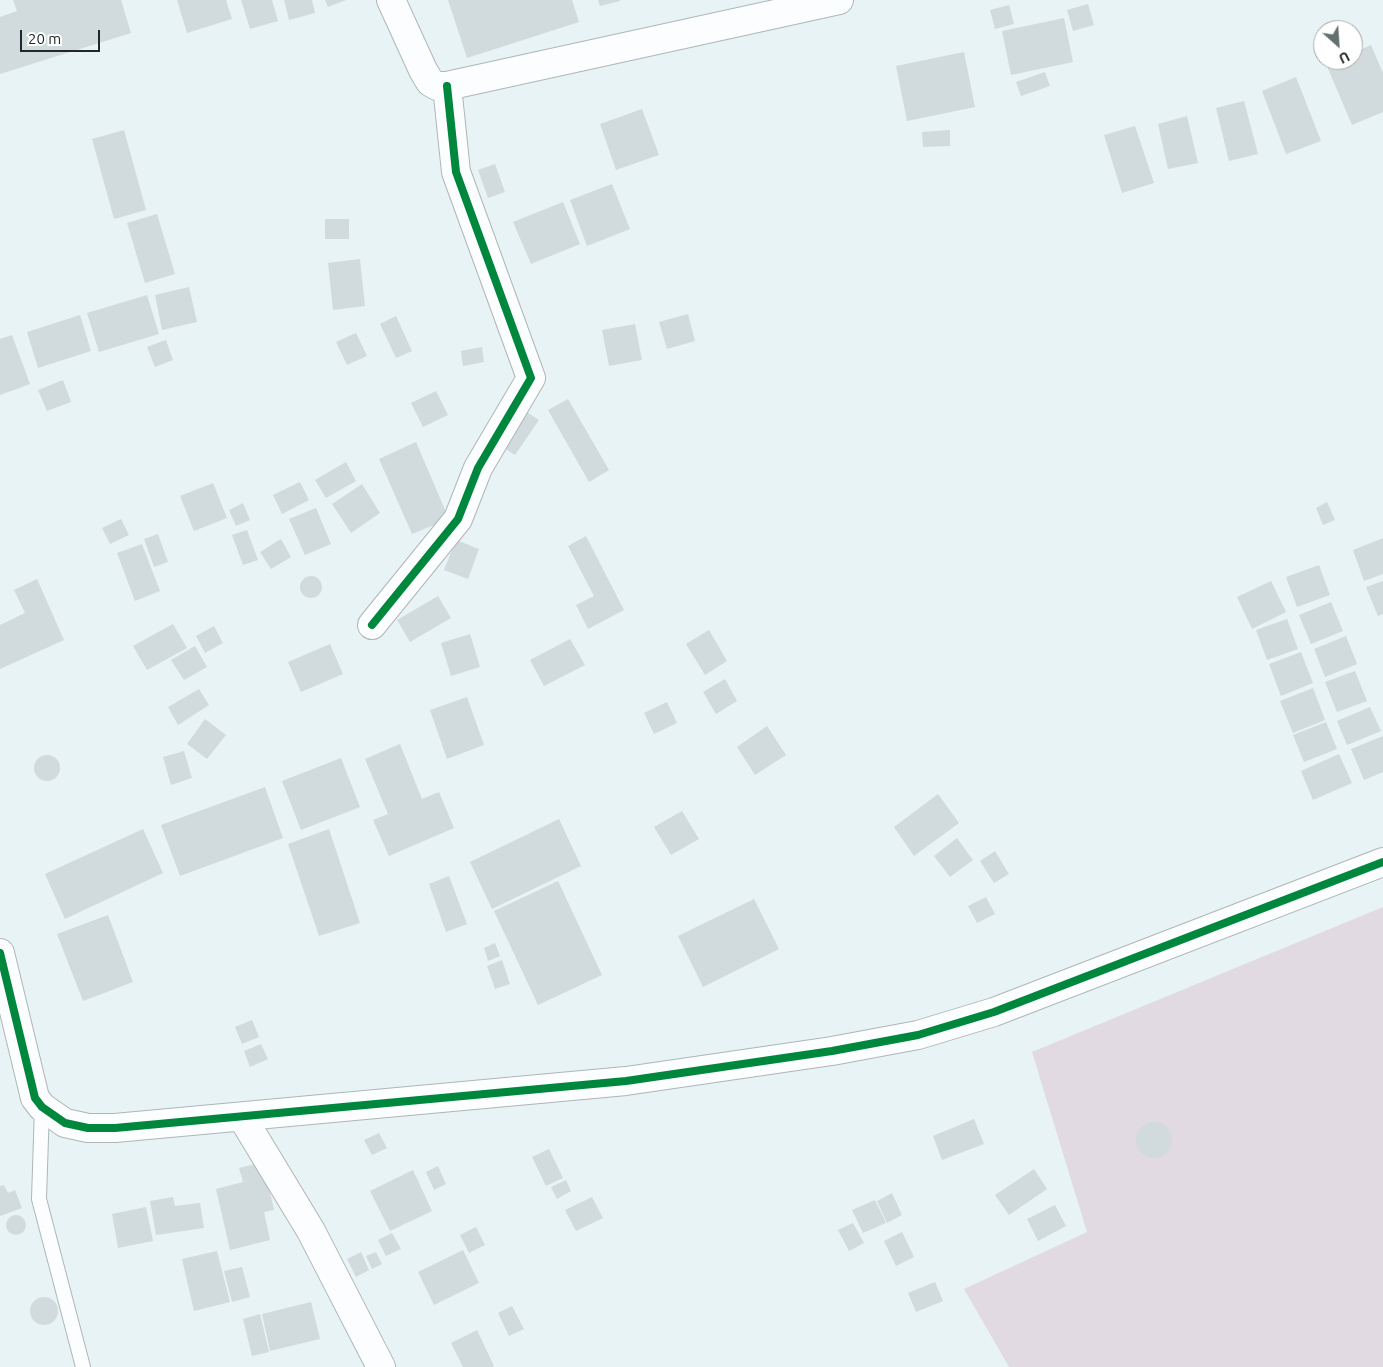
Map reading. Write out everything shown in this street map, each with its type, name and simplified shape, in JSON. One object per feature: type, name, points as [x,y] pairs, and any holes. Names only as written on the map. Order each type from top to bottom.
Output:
[{"type":"street","points":[[391,0],[423,70],[430,82],[437,86],[447,86],[838,0]]},
{"type":"street","points":[[372,624],[458,519],[478,468],[531,378],[456,172],[447,86]]},
{"type":"street","points":[[0,952],[35,1098],[42,1107],[65,1123],[88,1128],[115,1128],[626,1081],[832,1051],[918,1035],[994,1012],[1383,862]]},
{"type":"street","points":[[242,1116],[311,1231],[381,1367]]},
{"type":"lane","points":[[42,1107],[40,1199],[83,1367]]},
{"type":"shaded area","points":[[1383,907],[1383,1367],[1009,1367],[964,1289],[1087,1232],[1032,1052]]},
{"type":"building","points":[[13,0],[121,0],[131,33],[0,74],[0,17],[17,11]]},
{"type":"building","points":[[177,0],[226,0],[232,19],[187,33]]},
{"type":"building","points":[[241,0],[272,0],[278,21],[250,29]]},
{"type":"building","points":[[284,0],[312,0],[315,13],[289,20]]},
{"type":"building","points":[[325,0],[346,0],[328,7]]},
{"type":"building","points":[[448,0],[572,0],[579,22],[467,58]]},
{"type":"building","points":[[598,0],[620,0],[620,1],[600,6]]},
{"type":"building","points":[[1088,4],[1094,25],[1073,31],[1067,10]]},
{"type":"building","points":[[1009,5],[1014,24],[995,29],[990,10]]},
{"type":"building","points":[[1064,18],[1073,62],[1011,75],[1002,31]]},
{"type":"building","points":[[1371,45],[1383,73],[1383,112],[1352,125],[1329,70],[1363,70],[1363,49]]},
{"type":"building","points":[[964,52],[975,107],[907,121],[896,66]]},
{"type":"building","points":[[1045,72],[1050,86],[1021,96],[1016,82]]},
{"type":"building","points":[[1296,77],[1321,141],[1286,154],[1262,91]]},
{"type":"building","points":[[1244,101],[1258,154],[1229,161],[1216,108]]},
{"type":"building","points":[[642,109],[659,155],[616,170],[600,124]]},
{"type":"building","points":[[1187,116],[1198,163],[1168,169],[1158,124]]},
{"type":"building","points":[[1135,126],[1154,183],[1122,193],[1104,135]]},
{"type":"building","points":[[124,130],[146,210],[114,219],[92,139]]},
{"type":"building","points":[[950,130],[950,146],[923,147],[922,132]]},
{"type":"building","points":[[495,164],[505,192],[488,198],[478,170]]},
{"type":"building","points":[[612,184],[630,229],[587,246],[570,200]]},
{"type":"building","points":[[563,202],[580,244],[531,264],[513,222]]},
{"type":"building","points":[[157,214],[175,274],[145,283],[127,223]]},
{"type":"building","points":[[325,219],[349,219],[349,239],[325,239]]},
{"type":"building","points":[[360,259],[365,306],[333,310],[328,263]]},
{"type":"building","points":[[189,287],[197,322],[162,330],[155,295]]},
{"type":"building","points":[[147,295],[159,334],[99,352],[87,313]]},
{"type":"building","points":[[688,314],[695,341],[667,349],[659,322]]},
{"type":"building","points":[[80,315],[91,351],[38,368],[27,332]]},
{"type":"building","points":[[396,316],[412,351],[396,358],[380,324]]},
{"type":"building","points":[[635,324],[642,360],[609,366],[602,330]]},
{"type":"building","points":[[356,333],[367,356],[347,365],[336,342]]},
{"type":"building","points":[[12,335],[30,384],[0,395],[0,339]]},
{"type":"building","points":[[166,340],[173,360],[155,367],[147,347]]},
{"type":"building","points":[[482,347],[484,362],[463,366],[461,351]]},
{"type":"building","points":[[63,380],[71,402],[47,411],[38,390]]},
{"type":"building","points":[[436,391],[448,415],[423,427],[411,403]]},
{"type":"building","points":[[568,399],[609,470],[589,482],[548,410]]},
{"type":"building","points":[[522,409],[539,420],[515,455],[498,444]]},
{"type":"building","points":[[416,442],[449,519],[412,534],[379,459]]},
{"type":"building","points":[[346,462],[356,481],[326,498],[315,480]]},
{"type":"building","points":[[300,482],[309,500],[282,514],[273,495]]},
{"type":"building","points":[[213,483],[227,518],[194,531],[180,496]]},
{"type":"building","points":[[362,484],[380,513],[351,533],[332,504]]},
{"type":"building","points":[[1327,502],[1335,520],[1323,525],[1316,508]]},
{"type":"building","points":[[243,503],[250,520],[236,526],[229,510]]},
{"type":"building","points":[[316,508],[331,544],[305,555],[289,519]]},
{"type":"building","points":[[121,519],[129,535],[110,544],[102,528]]},
{"type":"building","points":[[247,530],[258,560],[243,565],[232,535]]},
{"type":"building","points":[[158,534],[168,562],[154,567],[144,539]]},
{"type":"building","points":[[586,536],[624,610],[588,629],[576,605],[594,596],[568,546]]},
{"type":"building","points":[[1383,538],[1383,574],[1364,581],[1353,550]]},
{"type":"building","points":[[281,539],[291,557],[271,569],[260,552]]},
{"type":"building","points":[[456,540],[479,549],[468,579],[444,570]]},
{"type":"building","points":[[142,544],[160,591],[135,601],[117,553]]},
{"type":"building","points":[[1319,565],[1330,595],[1297,607],[1286,577]]},
{"type":"building","points":[[311,576],[319,579],[322,587],[319,595],[311,598],[303,595],[300,587],[303,579]]},
{"type":"building","points":[[37,579],[64,640],[0,669],[0,625],[25,613],[14,590]]},
{"type":"building","points":[[1271,581],[1286,612],[1252,629],[1237,597]]},
{"type":"building","points":[[1383,581],[1383,614],[1378,616],[1366,587]]},
{"type":"building","points":[[438,596],[451,618],[410,642],[397,620]]},
{"type":"building","points":[[1331,602],[1343,631],[1311,644],[1299,615]]},
{"type":"building","points":[[1287,619],[1298,649],[1267,660],[1256,630]]},
{"type":"building","points":[[173,624],[187,648],[147,670],[133,646]]},
{"type":"building","points":[[214,626],[223,643],[205,653],[196,636]]},
{"type":"building","points":[[709,630],[727,661],[705,675],[686,644]]},
{"type":"building","points":[[470,634],[480,667],[451,676],[441,643]]},
{"type":"building","points":[[1346,636],[1357,664],[1325,677],[1314,649]]},
{"type":"building","points":[[570,639],[585,665],[544,686],[530,660]]},
{"type":"building","points":[[330,644],[343,674],[301,692],[288,662]]},
{"type":"building","points":[[195,646],[207,667],[184,680],[171,660]]},
{"type":"building","points":[[1301,652],[1313,683],[1281,696],[1269,664]]},
{"type":"building","points":[[1355,671],[1367,701],[1337,712],[1325,682]]},
{"type":"building","points":[[725,679],[737,701],[716,714],[703,692]]},
{"type":"building","points":[[1313,688],[1325,720],[1293,733],[1280,701]]},
{"type":"building","points":[[199,689],[209,705],[178,725],[168,707]]},
{"type":"building","points":[[467,697],[484,745],[447,759],[430,710]]},
{"type":"building","points":[[667,702],[677,723],[654,734],[644,713]]},
{"type":"building","points":[[1370,707],[1381,731],[1347,745],[1337,721]]},
{"type":"building","points":[[205,719],[226,735],[207,759],[187,744]]},
{"type":"building","points":[[1326,722],[1337,749],[1304,762],[1293,735]]},
{"type":"building","points":[[767,726],[786,755],[755,775],[737,747]]},
{"type":"building","points":[[1383,736],[1383,772],[1364,780],[1351,749]]},
{"type":"building","points":[[400,744],[422,799],[439,792],[454,828],[389,856],[373,820],[388,814],[365,759]]},
{"type":"building","points":[[184,751],[192,778],[171,785],[163,757]]},
{"type":"building","points":[[1339,754],[1352,783],[1313,800],[1301,771]]},
{"type":"building","points":[[47,755],[56,759],[60,768],[56,777],[47,781],[38,777],[34,768],[38,759]]},
{"type":"building","points":[[341,758],[360,807],[301,830],[282,781]]},
{"type":"building","points":[[265,787],[283,838],[180,876],[161,825]]},
{"type":"building","points":[[938,794],[959,823],[914,856],[894,827]]},
{"type":"building","points":[[682,811],[699,839],[671,855],[654,827]]},
{"type":"building","points":[[559,819],[581,866],[492,909],[470,862]]},
{"type":"building","points":[[143,829],[163,873],[65,919],[45,874]]},
{"type":"building","points":[[329,829],[360,923],[319,936],[288,844]]},
{"type":"building","points":[[957,838],[973,860],[950,877],[934,856]]},
{"type":"building","points":[[995,851],[1009,874],[994,883],[980,861]]},
{"type":"building","points":[[449,876],[467,924],[446,932],[429,884]]},
{"type":"building","points":[[558,881],[602,975],[538,1005],[494,911]]},
{"type":"building","points":[[986,897],[995,914],[977,923],[968,906]]},
{"type":"building","points":[[754,899],[779,949],[703,987],[678,936]]},
{"type":"building","points":[[108,915],[133,982],[83,1001],[57,934]]},
{"type":"building","points":[[495,943],[500,956],[488,961],[484,948]]},
{"type":"building","points":[[502,960],[510,984],[495,989],[487,966]]},
{"type":"building","points":[[252,1020],[259,1037],[242,1044],[235,1027]]},
{"type":"building","points":[[261,1044],[268,1059],[250,1067],[244,1051]]},
{"type":"building","points":[[974,1119],[984,1144],[942,1160],[933,1136]]},
{"type":"building","points":[[1154,1122],[1161,1123],[1167,1127],[1171,1133],[1171,1147],[1167,1153],[1161,1157],[1154,1158],[1147,1157],[1141,1153],[1137,1147],[1136,1140],[1137,1133],[1141,1127],[1147,1123]]},
{"type":"building","points":[[379,1133],[387,1148],[372,1155],[364,1140]]},
{"type":"building","points":[[549,1149],[563,1178],[546,1186],[532,1157]]},
{"type":"building","points":[[263,1162],[274,1210],[264,1212],[270,1240],[230,1250],[216,1189],[243,1182],[239,1168]]},
{"type":"building","points":[[438,1166],[446,1184],[434,1190],[426,1172]]},
{"type":"building","points":[[1034,1169],[1047,1189],[1009,1215],[995,1195]]},
{"type":"building","points":[[413,1170],[432,1211],[390,1231],[370,1191]]},
{"type":"building","points":[[566,1180],[571,1191],[557,1199],[551,1187]]},
{"type":"building","points":[[4,1185],[8,1193],[15,1190],[22,1208],[0,1216],[0,1186]]},
{"type":"building","points":[[892,1193],[902,1215],[887,1223],[877,1201]]},
{"type":"building","points":[[173,1197],[175,1206],[200,1203],[204,1228],[156,1235],[150,1201]]},
{"type":"building","points":[[592,1197],[603,1218],[576,1231],[565,1210]]},
{"type":"building","points":[[875,1200],[886,1223],[863,1233],[852,1210]]},
{"type":"building","points":[[1055,1205],[1066,1226],[1038,1241],[1027,1219]]},
{"type":"building","points":[[146,1207],[153,1241],[118,1248],[112,1214]]},
{"type":"building","points":[[16,1215],[23,1218],[26,1225],[23,1232],[16,1235],[9,1232],[6,1225],[9,1218]]},
{"type":"building","points":[[853,1223],[864,1243],[849,1251],[838,1230]]},
{"type":"building","points":[[476,1227],[485,1245],[469,1253],[460,1235]]},
{"type":"building","points":[[902,1232],[914,1257],[896,1266],[884,1241]]},
{"type":"building","points":[[392,1233],[401,1249],[386,1256],[378,1240]]},
{"type":"building","points":[[463,1250],[479,1283],[434,1305],[418,1272]]},
{"type":"building","points":[[217,1251],[230,1302],[194,1311],[182,1259]]},
{"type":"building","points":[[361,1252],[369,1270],[356,1277],[347,1259]]},
{"type":"building","points":[[376,1252],[382,1264],[372,1269],[366,1256]]},
{"type":"building","points":[[242,1267],[250,1297],[232,1302],[224,1271]]},
{"type":"building","points":[[935,1282],[943,1301],[916,1312],[908,1293]]},
{"type":"building","points":[[44,1297],[54,1301],[58,1311],[54,1321],[44,1325],[34,1321],[30,1311],[34,1301]]},
{"type":"building","points":[[311,1302],[320,1339],[270,1351],[262,1314]]},
{"type":"building","points":[[512,1306],[524,1329],[509,1336],[498,1313]]},
{"type":"building","points":[[260,1314],[269,1352],[252,1356],[243,1319]]},
{"type":"building","points":[[477,1330],[494,1366],[492,1367],[463,1367],[451,1343]]},
{"type":"cycle path","points":[[372,625],[458,519],[478,468],[531,378],[456,172],[447,86]]},
{"type":"cycle path","points":[[0,953],[35,1098],[42,1107],[65,1123],[88,1128],[115,1128],[626,1081],[832,1051],[918,1035],[994,1012],[1383,862]]}]
